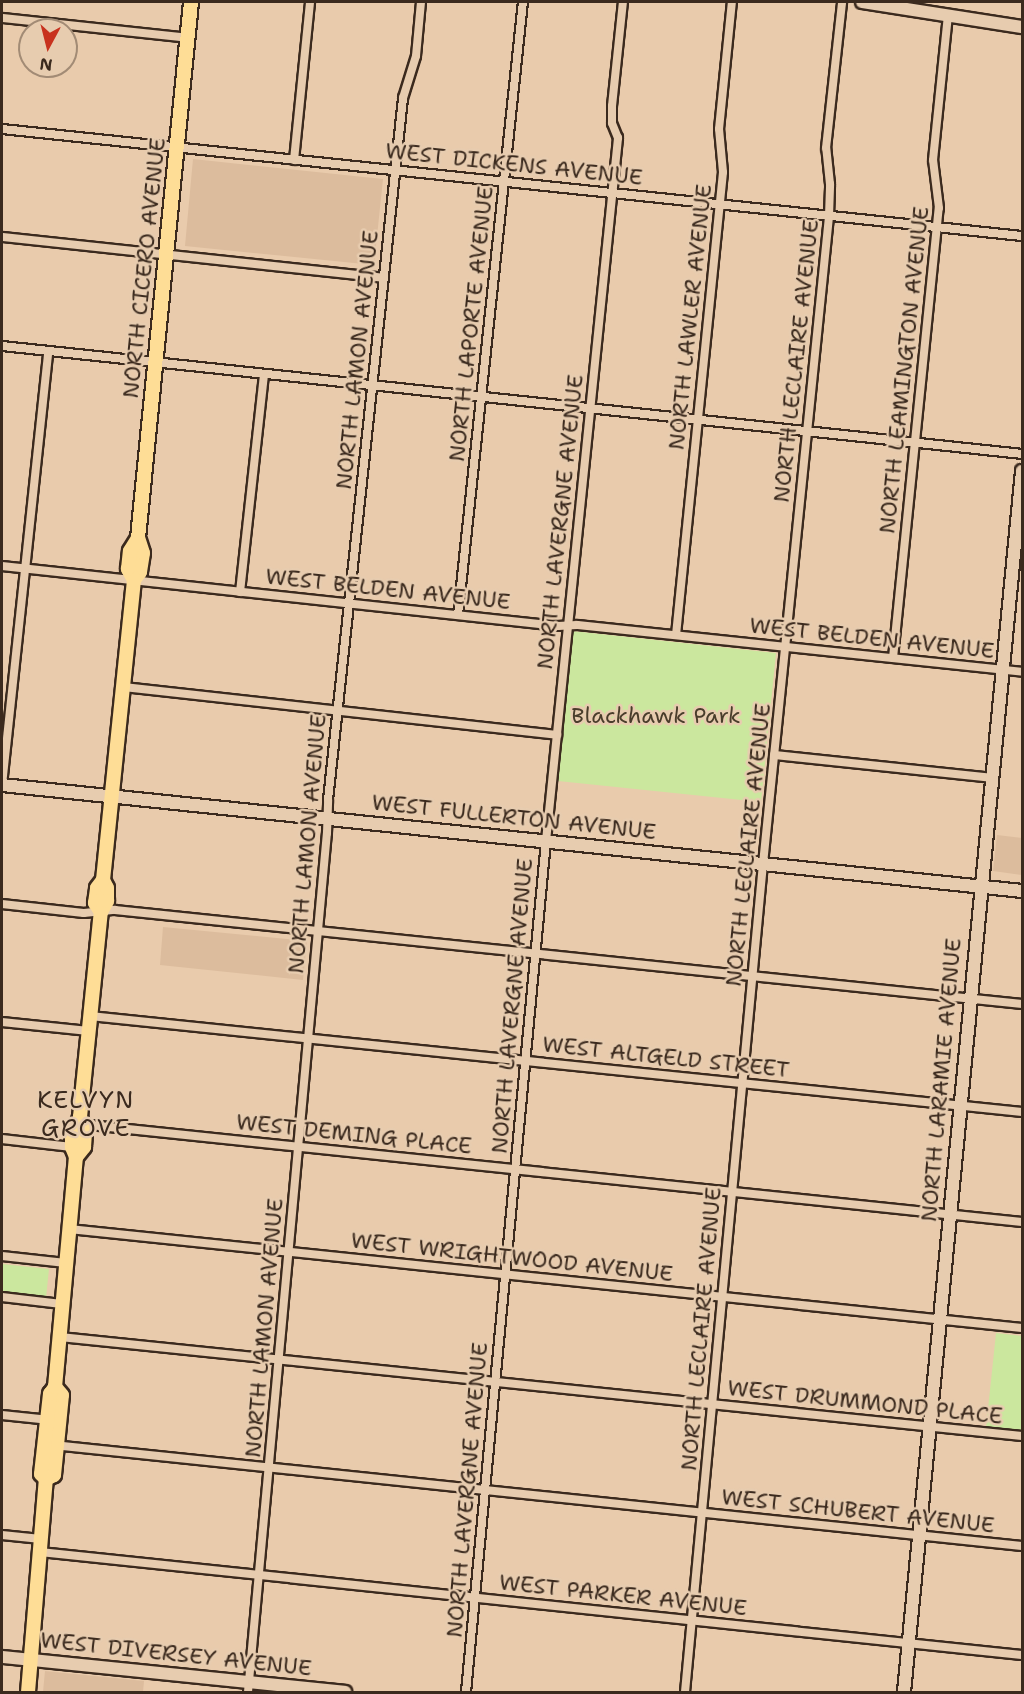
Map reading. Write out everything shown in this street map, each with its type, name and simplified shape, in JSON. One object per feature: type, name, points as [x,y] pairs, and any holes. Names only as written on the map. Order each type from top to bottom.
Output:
[{"type":"main road","name":"NORTH CICERO AVENUE","points":[[28,1692],[46,1479],[41,1474],[51,1444],[53,1421],[50,1394],[55,1387],[60,1337],[74,1152],[84,1148],[85,1133],[80,1121],[100,912],[95,903],[97,888],[104,880],[134,580],[128,569],[130,551],[138,538],[191,2]]},
{"type":"main road","points":[[862,2],[1023,27]]},
{"type":"main road","name":"NORTH LARAMIE AVENUE","points":[[904,1692],[1023,471]]},
{"type":"main road","name":"WEST FULLERTON AVENUE","points":[[2,785],[1023,891]]},
{"type":"main road","name":"WEST DIVERSEY AVENUE","points":[[2,1657],[248,1687],[345,1692]]},
{"type":"street","points":[[294,160],[310,2]]},
{"type":"street","name":"NORTH LAMON AVENUE","points":[[248,1687],[337,711],[403,98],[416,56],[421,2]]},
{"type":"street","name":"NORTH LAPORTE AVENUE","points":[[458,615],[524,2]]},
{"type":"street","name":"NORTH LAVERGNE AVENUE","points":[[466,1692],[546,841],[618,138],[612,123],[612,106],[623,2]]},
{"type":"street","name":"NORTH LAWLER AVENUE","points":[[676,635],[723,172],[719,129],[732,2]]},
{"type":"street","name":"NORTH LECLAIRE AVENUE","points":[[685,1692],[763,864],[830,216],[831,184],[826,147],[842,2]]},
{"type":"street","name":"NORTH LEAMINGTON AVENUE","points":[[893,658],[937,227],[939,194],[933,160],[948,15]]},
{"type":"street","points":[[2,18],[188,38]]},
{"type":"street","name":"WEST DICKENS AVENUE","points":[[2,129],[1023,236]]},
{"type":"street","points":[[2,237],[384,278]]},
{"type":"street","points":[[2,346],[1023,454]]},
{"type":"street","points":[[2,785],[48,351]]},
{"type":"street","points":[[240,592],[264,374]]},
{"type":"street","name":"WEST BELDEN AVENUE","points":[[2,566],[1023,672]]},
{"type":"street","points":[[123,687],[557,735]]},
{"type":"street","points":[[774,755],[992,778]]},
{"type":"street","points":[[2,904],[84,913],[115,910],[1023,1004]]},
{"type":"street","name":"WEST ALTGELD STREET","points":[[90,1016],[1023,1112]]},
{"type":"street","points":[[2,1022],[89,1031]]},
{"type":"street","name":"WEST DEMING PLACE","points":[[80,1121],[1023,1222]]},
{"type":"street","points":[[2,1139],[74,1152]]},
{"type":"street","name":"WEST WRIGHTWOOD AVENUE","points":[[69,1230],[1023,1328]]},
{"type":"street","points":[[2,1256],[66,1263]]},
{"type":"street","points":[[2,1297],[63,1304]]},
{"type":"street","name":"WEST DRUMMOND PLACE","points":[[60,1337],[1023,1436]]},
{"type":"street","points":[[2,1415],[53,1421]]},
{"type":"street","name":"WEST SCHUBERT AVENUE","points":[[51,1444],[1023,1546]]},
{"type":"street","name":"WEST PARKER AVENUE","points":[[2,1534],[40,1546],[259,1575],[1023,1655]]},
{"type":"shaded area","points":[[193,159],[383,179],[374,265],[185,246]]},
{"type":"shaded area","points":[[997,835],[1022,838],[1022,875],[993,871]]},
{"type":"shaded area","points":[[163,927],[307,941],[303,980],[160,965]]},
{"type":"shaded area","points":[[45,1671],[144,1681],[143,1692],[43,1692]]},
{"type":"green space","name":"Blackhawk Park","points":[[572,631],[776,653],[761,802],[558,781]]},
{"type":"green space","points":[[2,1264],[49,1269],[46,1298],[2,1293]]},
{"type":"green space","points":[[996,1333],[1022,1336],[1022,1432],[986,1428]]},
{"type":"district","name":"KELVYN GROVE","points":[[86,1115]]}]
